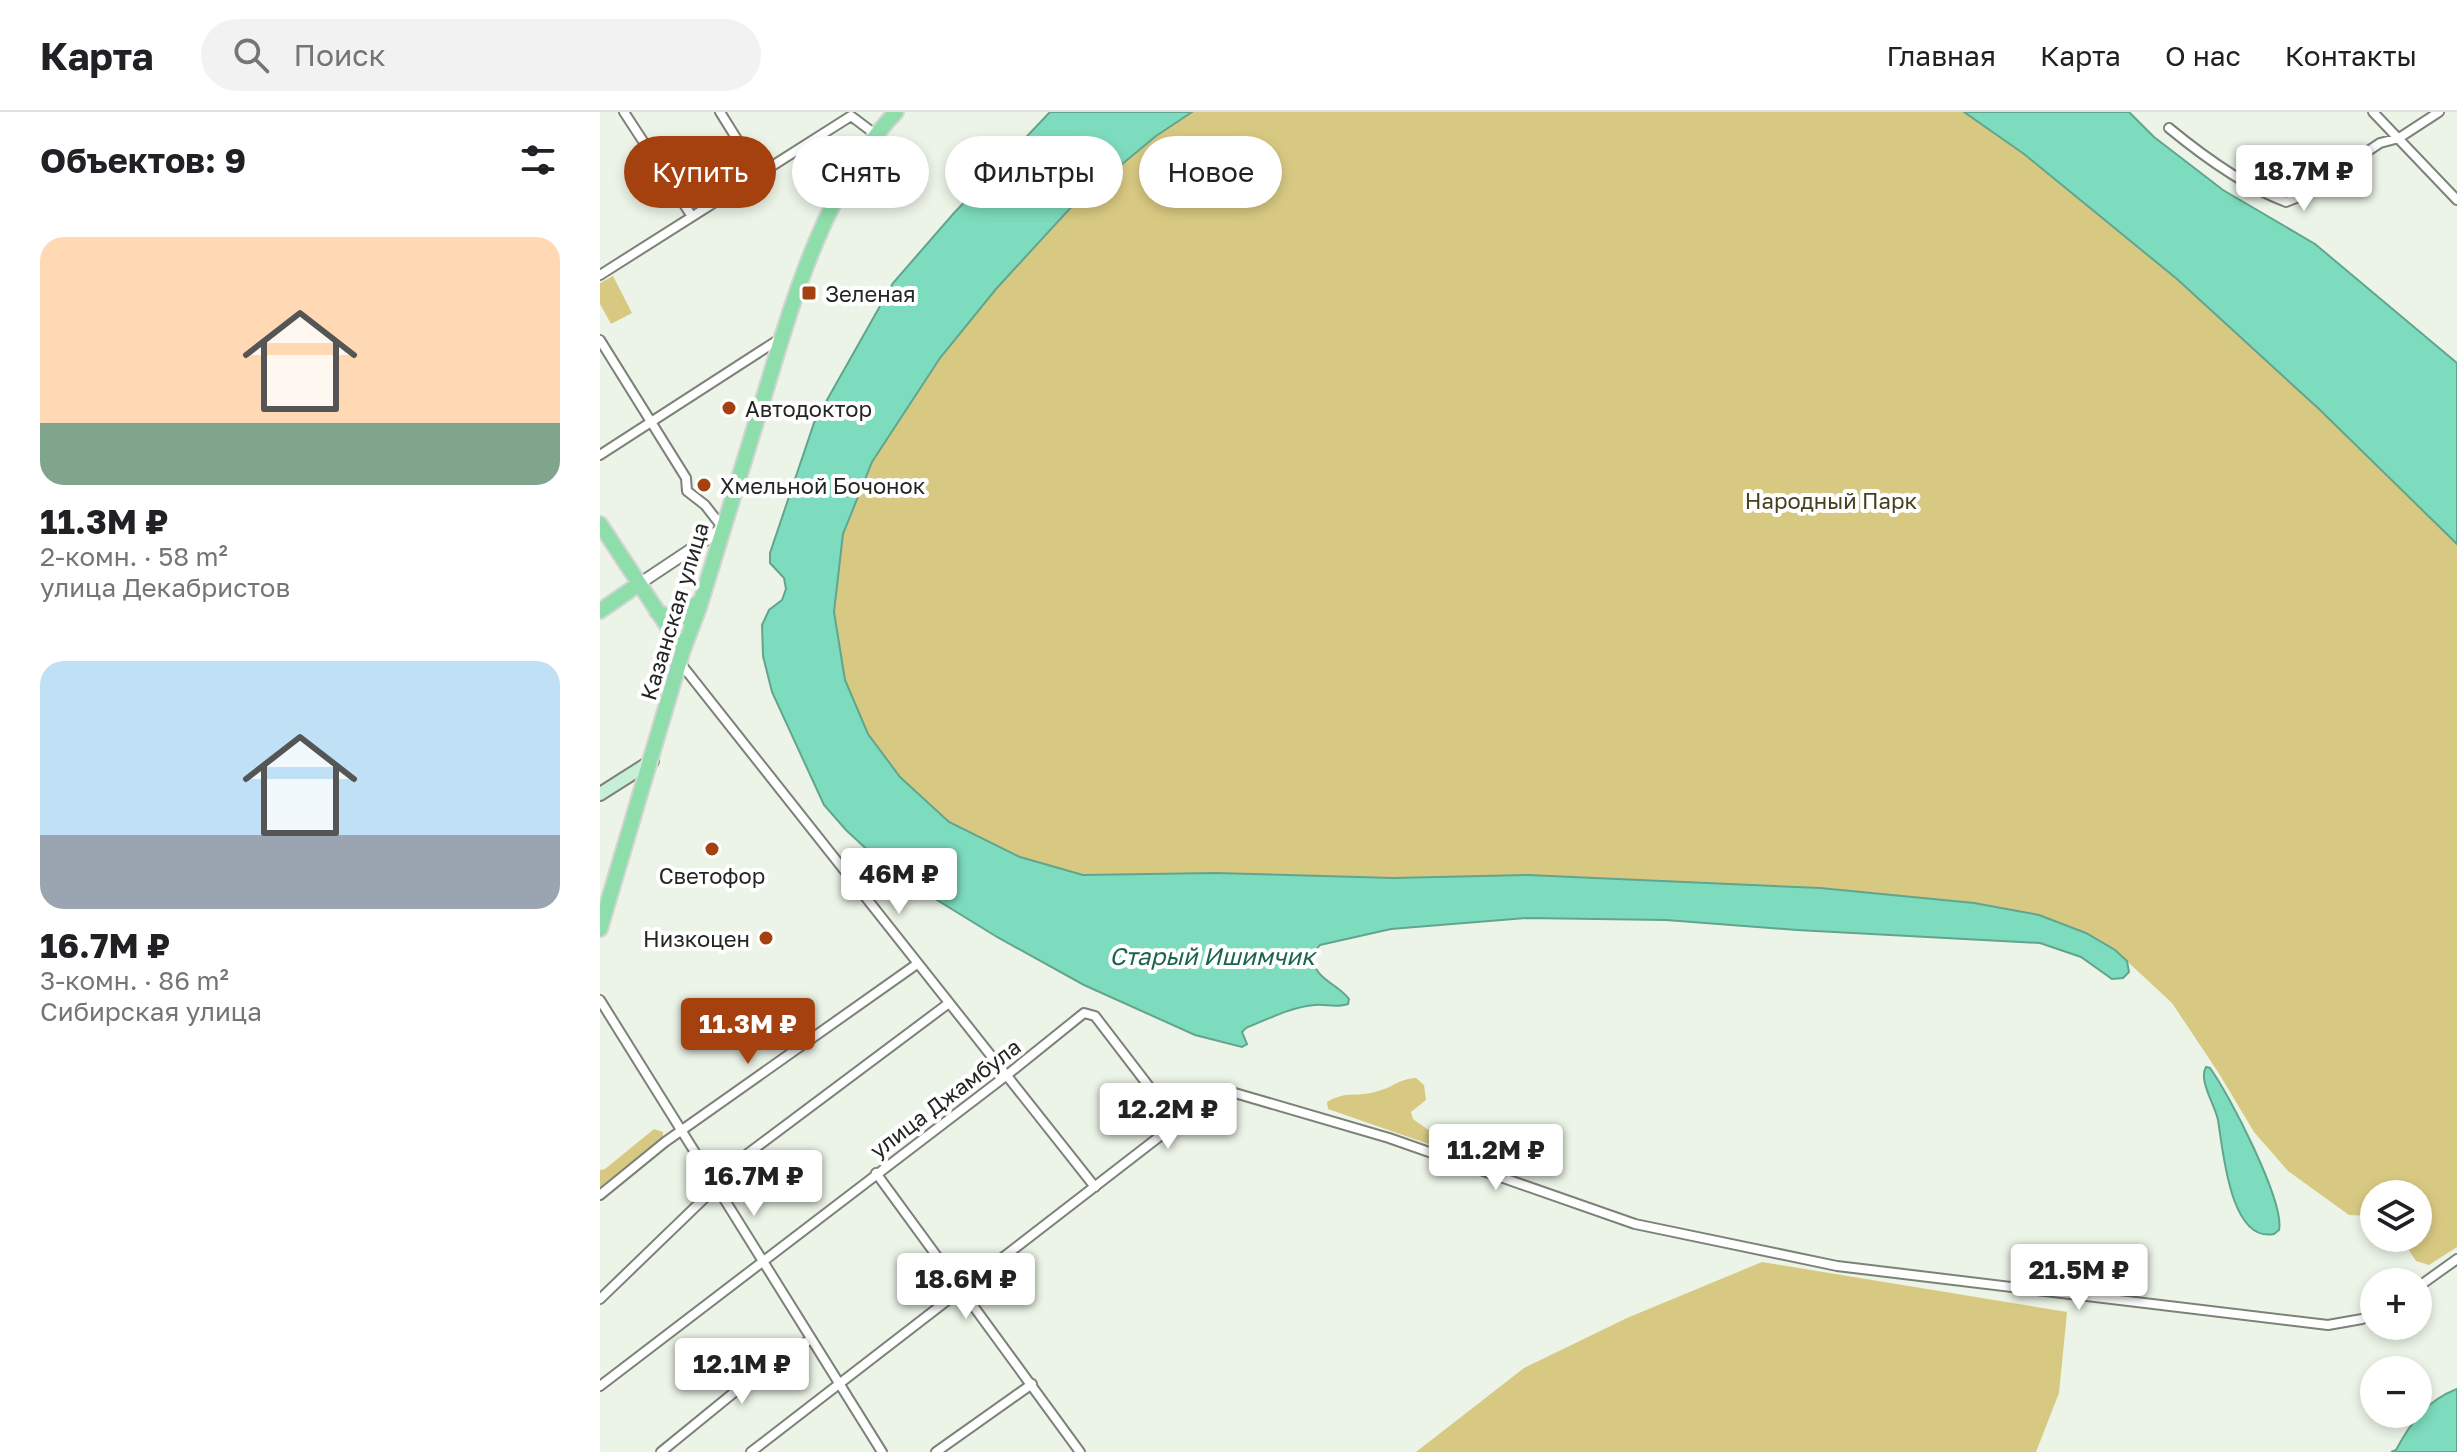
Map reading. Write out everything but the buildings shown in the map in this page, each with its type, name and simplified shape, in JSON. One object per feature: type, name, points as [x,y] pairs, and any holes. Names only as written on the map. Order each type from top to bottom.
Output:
[{"type":"main road","name":"Казанская улица","points":[[600,929],[604,903],[652,761],[683,650],[703,595],[782,338],[829,210],[875,134],[896,112]]},
{"type":"main road","points":[[600,524],[683,650]]},
{"type":"main road","points":[[600,611],[639,584]]},
{"type":"main road","points":[[657,612],[675,619],[686,617],[703,595]]},
{"type":"main road","points":[[600,794],[652,761]]},
{"type":"street","points":[[624,112],[691,215]]},
{"type":"street","points":[[720,112],[735,136]]},
{"type":"street","points":[[2373,112],[2457,200]]},
{"type":"street","points":[[2169,128],[2234,174],[2286,202],[2301,196],[2380,143],[2399,138],[2439,112]]},
{"type":"street","points":[[776,161],[850,114],[875,134]]},
{"type":"street","points":[[600,275],[702,208]]},
{"type":"street","points":[[600,455],[782,338]]},
{"type":"street","points":[[600,340],[686,478],[687,491],[705,505],[723,528],[639,584]]},
{"type":"street","points":[[683,650],[681,667],[1095,1187]]},
{"type":"street","points":[[600,1195],[665,1142],[917,964]]},
{"type":"street","points":[[600,1000],[882,1452]]},
{"type":"street","points":[[716,1187],[714,1179],[949,1003]]},
{"type":"street","name":"улица Джамбула","points":[[600,1386],[1084,1013],[1095,1016],[1177,1123]]},
{"type":"street","points":[[751,1452],[1221,1089],[1389,1138],[1635,1224],[1780,1255],[1837,1266],[2328,1325],[2360,1319]]},
{"type":"street","points":[[876,1173],[1080,1452]]},
{"type":"street","points":[[600,1299],[716,1187]]},
{"type":"street","points":[[2432,1277],[2457,1259]]},
{"type":"street","points":[[661,1452],[775,1359],[810,1340]]},
{"type":"street","points":[[936,1452],[1032,1384]]},
{"type":"green space","name":"Народный Парк","points":[[1192,112],[1964,112],[2024,154],[2177,279],[2319,409],[2457,544],[2457,1247],[2429,1265],[2416,1261],[2410,1252],[2432,1252],[2432,1180],[2360,1180],[2360,1215],[2349,1215],[2288,1171],[2254,1132],[2172,1003],[2115,950],[1820,888],[1528,875],[1393,878],[1215,873],[1083,875],[1020,857],[949,822],[900,777],[868,734],[845,680],[834,613],[843,534],[872,462],[940,358],[996,289],[1070,208],[1123,208],[1123,163],[1139,150],[1139,208],[1282,208],[1282,136],[1156,136]]},
{"type":"green space","points":[[613,276],[632,313],[611,324],[600,304],[600,283]]},
{"type":"green space","points":[[1416,1078],[1424,1085],[1426,1100],[1411,1112],[1413,1119],[1427,1129],[1446,1134],[1440,1148],[1328,1109],[1327,1102],[1334,1098],[1371,1093]]},
{"type":"green space","points":[[654,1129],[663,1132],[663,1138],[600,1188],[600,1170]]},
{"type":"green space","points":[[1762,1262],[2067,1312],[2059,1393],[2036,1452],[1416,1452],[1524,1368],[1627,1318]]},
{"type":"water","name":"Старый Ишимчик","points":[[1050,112],[1192,112],[1156,136],[1139,136],[1139,150],[1123,163],[1123,136],[1027,136]]},
{"type":"water","points":[[1964,112],[2129,112],[2154,137],[2223,190],[2315,244],[2457,363],[2457,544],[2319,409],[2177,279],[2024,154]]},
{"type":"water","name":"Старый Ишимчик","points":[[959,208],[1070,208],[996,289],[940,358],[872,462],[843,534],[834,612],[845,680],[868,734],[900,777],[949,822],[1020,857],[1083,875],[1215,873],[1393,878],[1528,875],[1820,888],[1974,903],[2039,915],[2086,933],[2115,950],[2127,961],[2129,972],[2123,978],[2112,979],[2081,957],[2040,943],[1666,920],[1527,918],[1391,929],[1320,945],[1312,955],[1317,970],[1344,993],[1349,999],[1348,1004],[1306,1006],[1271,1017],[1242,1032],[1247,1044],[1242,1047],[1195,1035],[1084,985],[997,937],[890,871],[824,805],[772,692],[763,656],[762,625],[769,610],[782,600],[786,589],[784,578],[770,563],[770,553],[814,423],[893,283]]},
{"type":"water","points":[[2206,1067],[2210,1068],[2230,1100],[2265,1173],[2279,1216],[2279,1230],[2274,1234],[2259,1233],[2247,1224],[2238,1210],[2226,1172],[2218,1120],[2205,1086]]},
{"type":"water","points":[[2457,1389],[2457,1452],[2391,1452],[2396,1450],[2410,1428],[2432,1428],[2432,1403]]},
{"type":"place","name":"Зеленая","points":[[809,293]]},
{"type":"place","name":"Автодоктор","points":[[729,408]]},
{"type":"place","name":"Хмельной Бочонок","points":[[704,485]]},
{"type":"place","name":"Светофор","points":[[712,849]]},
{"type":"place","name":"Низкоцен","points":[[766,938]]}]
